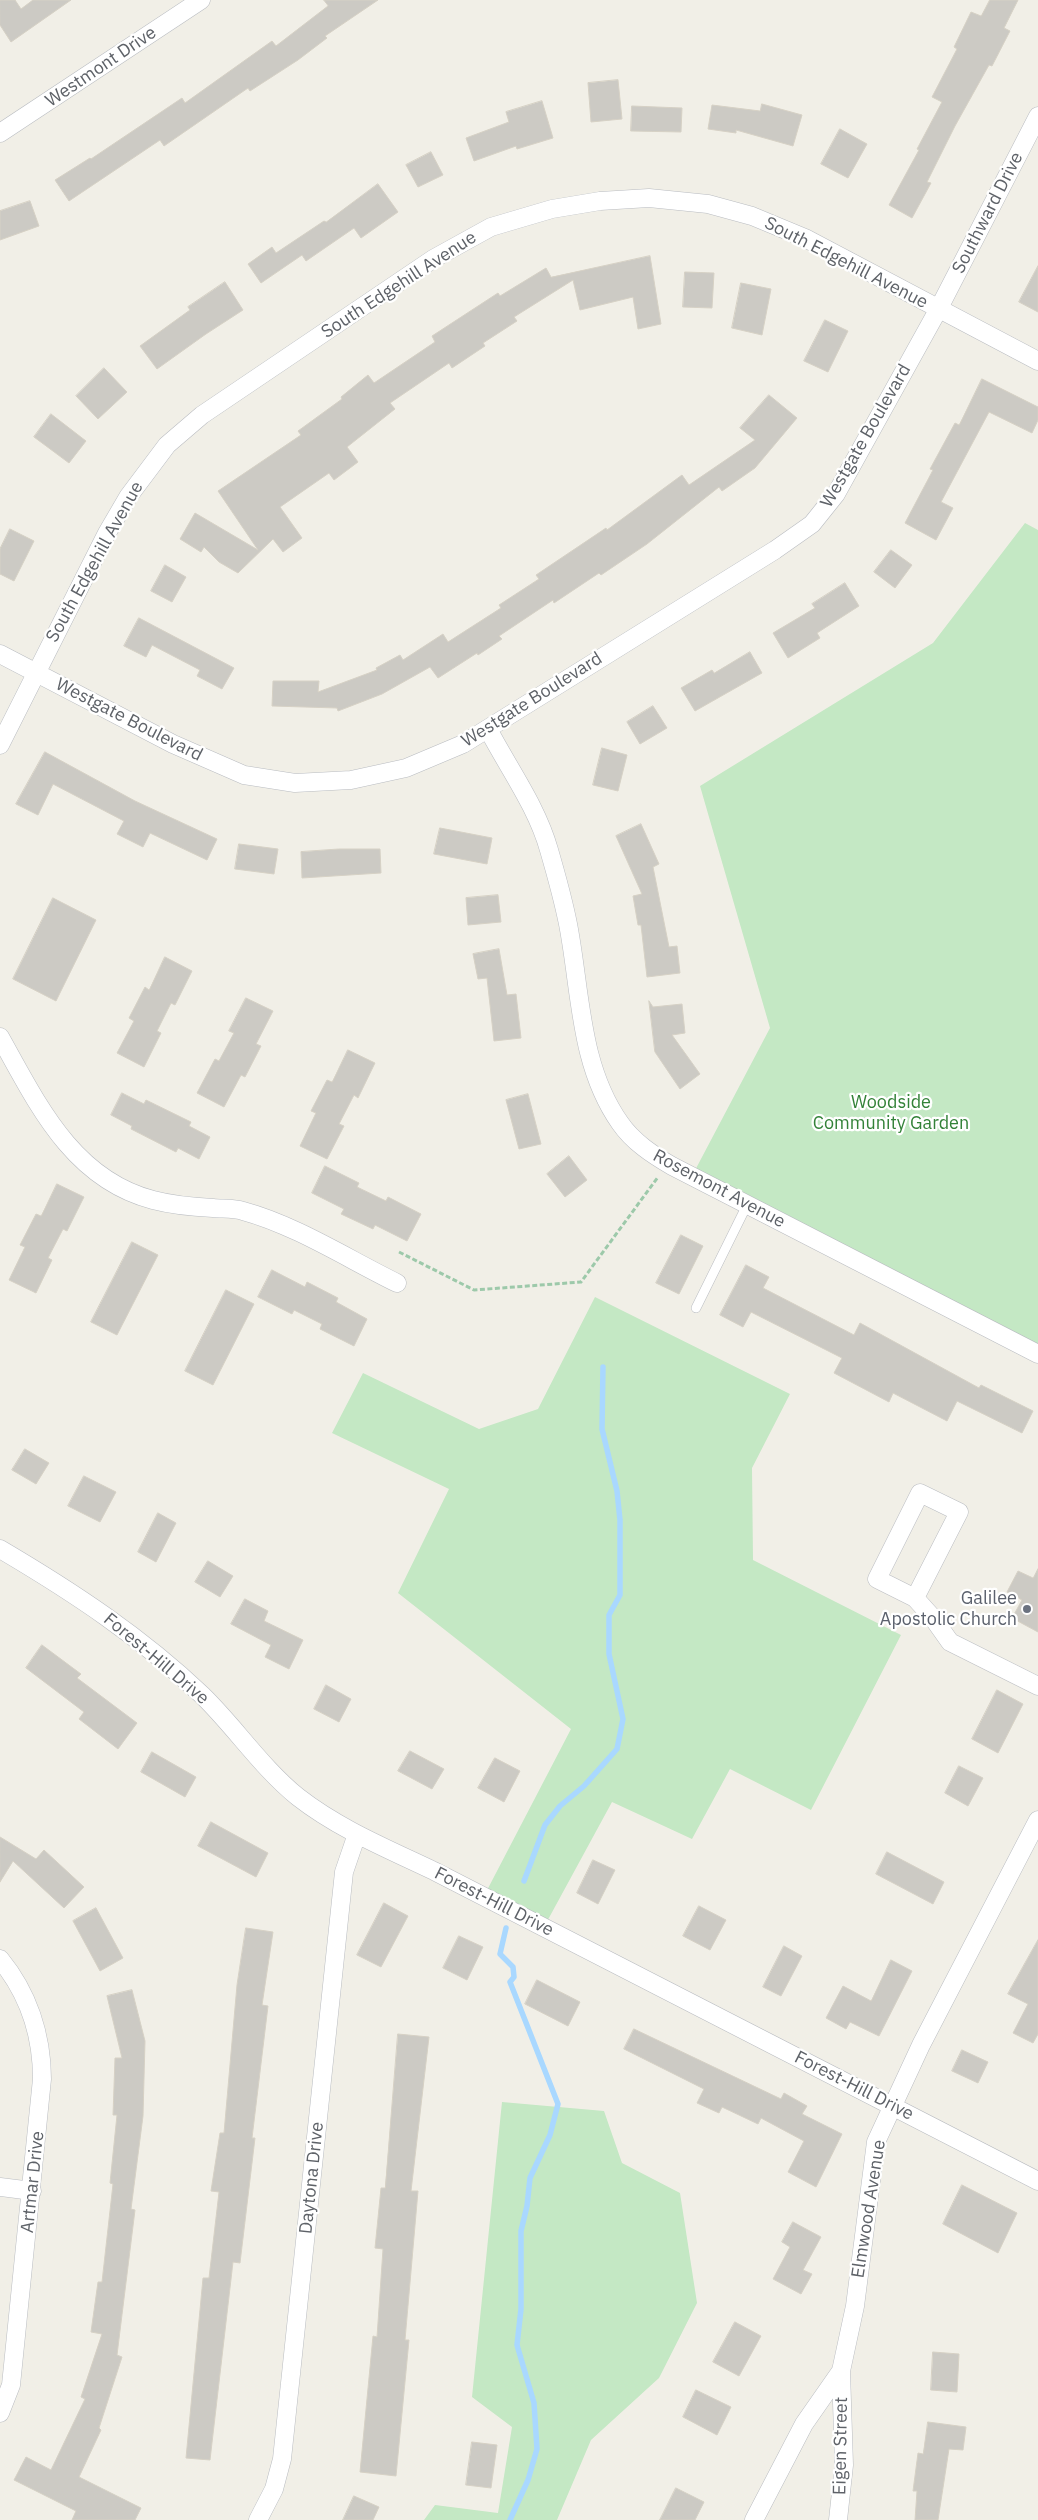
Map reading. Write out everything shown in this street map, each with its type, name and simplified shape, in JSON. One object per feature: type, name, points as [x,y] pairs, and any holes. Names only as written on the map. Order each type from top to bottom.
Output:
[{"type":"street","name":"Westmont Drive","points":[[0,132],[201,0]]},
{"type":"street","name":"Southward Drive","points":[[938,310],[1038,116]]},
{"type":"street","name":"South Edgehill Avenue","points":[[0,745],[35,672],[107,533],[128,497],[167,446],[202,415],[433,259],[491,227],[552,209],[600,202],[649,198],[708,204],[780,226],[1038,361]]},
{"type":"street","name":"Westgate Boulevard","points":[[0,654],[173,744],[208,761],[244,775],[262,779],[319,783],[379,774],[423,762],[463,744],[488,729],[775,550],[812,524],[836,494],[938,310]]},
{"type":"street","name":"Rosemont Avenue","points":[[488,729],[531,806],[549,849],[568,924],[587,1048],[594,1071],[611,1109],[621,1125],[642,1146],[668,1164],[1038,1354]]},
{"type":"street","points":[[0,1037],[42,1111],[74,1155],[108,1181],[152,1200],[196,1207],[242,1210],[280,1224],[397,1283]]},
{"type":"street","points":[[915,1598],[959,1512],[920,1493],[877,1579],[915,1598],[934,1618],[950,1642],[1038,1686]]},
{"type":"street","name":"Forest-Hill Drive","points":[[0,1549],[66,1588],[134,1636],[203,1696],[297,1796],[357,1834],[434,1871],[1038,2181]]},
{"type":"street","name":"Elmwood Avenue","points":[[754,2520],[804,2424],[841,2371],[855,2306],[876,2142],[921,2046],[1038,1820]]},
{"type":"street","name":"Daytona Drive","points":[[258,2520],[274,2489],[282,2459],[344,1872],[357,1834]]},
{"type":"street","name":"Artmar Drive","points":[[0,1959],[9,1970],[27,2002],[37,2029],[42,2055],[42,2079],[32,2190],[11,2385],[0,2413]]},
{"type":"street","points":[[0,2187],[32,2190]]},
{"type":"street","name":"Eigen Street","points":[[838,2520],[844,2465],[841,2371]]},
{"type":"lane","points":[[696,1308],[747,1205]]},
{"type":"path","points":[[399,1252],[474,1290],[580,1282],[668,1164]]},
{"type":"green space","name":"Woodside Community Garden","points":[[1025,523],[1038,530],[1038,1354],[692,1176],[770,1028],[700,786],[933,643]]},
{"type":"green space","points":[[595,1297],[790,1394],[752,1468],[753,1560],[901,1635],[811,1810],[730,1769],[692,1839],[612,1802],[544,1927],[484,1896],[571,1729],[398,1593],[449,1489],[332,1433],[363,1373],[479,1429],[538,1409]]},
{"type":"green space","points":[[502,2102],[604,2111],[622,2163],[680,2193],[697,2303],[659,2378],[591,2440],[557,2520],[424,2520],[435,2505],[498,2513],[512,2427],[472,2397]]},
{"type":"building","points":[[0,0],[15,0],[21,9],[33,0],[71,0],[11,42],[0,25]]},
{"type":"building","points":[[324,0],[378,0],[325,36],[327,38],[298,60],[250,91],[248,88],[164,146],[160,140],[69,201],[55,180],[91,159],[182,98],[185,103],[272,41],[276,46],[328,6]]},
{"type":"building","points":[[990,0],[1018,0],[1004,28],[1010,31],[992,66],[989,65],[955,126],[927,182],[931,183],[912,218],[889,205],[919,150],[917,149],[942,102],[932,97],[957,49],[954,47],[971,12],[981,16]]},
{"type":"building","points":[[618,80],[622,119],[591,122],[588,83]]},
{"type":"building","points":[[542,101],[553,138],[517,149],[516,146],[474,161],[466,138],[509,122],[506,112]]},
{"type":"building","points":[[762,104],[802,115],[793,146],[736,130],[736,133],[708,129],[712,105],[760,111]]},
{"type":"building","points":[[632,106],[682,108],[681,132],[631,131]]},
{"type":"building","points":[[840,129],[867,144],[848,178],[821,164]]},
{"type":"building","points":[[431,152],[443,175],[418,187],[406,165]]},
{"type":"building","points":[[378,184],[398,212],[361,238],[354,228],[306,261],[302,255],[261,283],[248,264],[272,247],[276,253],[324,221],[326,222]]},
{"type":"building","points":[[30,201],[39,226],[0,240],[0,211]]},
{"type":"building","points":[[650,256],[661,324],[638,329],[633,297],[580,310],[573,280],[514,317],[517,321],[483,343],[485,346],[452,368],[449,363],[390,403],[395,409],[347,447],[358,462],[334,480],[329,473],[280,507],[302,538],[283,552],[273,539],[238,573],[219,562],[204,547],[201,552],[180,539],[195,513],[258,550],[218,491],[301,435],[298,431],[342,399],[341,397],[368,375],[374,383],[435,342],[432,336],[498,293],[500,296],[546,268],[551,277]]},
{"type":"building","points":[[1038,266],[1038,312],[1019,302]]},
{"type":"building","points":[[685,272],[714,273],[712,308],[683,307]]},
{"type":"building","points":[[225,282],[243,310],[157,369],[140,346],[190,310],[188,307]]},
{"type":"building","points":[[741,283],[771,289],[762,335],[732,328]]},
{"type":"building","points":[[825,320],[848,331],[828,372],[804,361]]},
{"type":"building","points":[[104,368],[127,392],[98,419],[76,396]]},
{"type":"building","points":[[982,379],[1038,407],[1038,420],[1032,433],[989,412],[941,502],[953,508],[936,540],[905,523],[933,470],[930,469],[955,423],[959,425]]},
{"type":"building","points":[[769,395],[797,418],[755,468],[722,491],[719,487],[647,544],[601,575],[599,573],[554,603],[553,600],[499,636],[502,639],[478,655],[477,653],[438,678],[430,667],[382,694],[338,711],[337,708],[272,706],[273,681],[319,681],[318,692],[377,670],[376,668],[400,655],[403,660],[443,634],[448,642],[501,608],[499,605],[539,579],[536,575],[606,528],[607,530],[682,475],[689,485],[755,440],[740,428]]},
{"type":"building","points":[[51,414],[86,441],[69,463],[34,437]]},
{"type":"building","points":[[10,529],[34,541],[14,581],[0,574],[0,549]]},
{"type":"building","points":[[891,550],[912,565],[895,588],[874,572]]},
{"type":"building","points":[[165,565],[186,577],[172,602],[151,591]]},
{"type":"building","points":[[845,583],[859,606],[817,633],[820,638],[788,658],[773,633],[815,608],[812,604]]},
{"type":"building","points":[[139,618],[234,668],[222,689],[197,676],[200,670],[152,645],[146,657],[124,646]]},
{"type":"building","points":[[750,652],[762,673],[695,711],[681,688],[712,670],[714,673]]},
{"type":"building","points":[[653,706],[667,728],[640,744],[627,722]]},
{"type":"building","points":[[602,748],[627,755],[618,791],[593,785]]},
{"type":"building","points":[[45,752],[135,801],[217,839],[207,860],[150,833],[143,847],[117,834],[124,821],[53,784],[38,815],[16,804]]},
{"type":"building","points":[[641,824],[659,864],[653,867],[669,947],[677,946],[680,973],[647,977],[641,925],[638,925],[633,896],[642,894],[616,836]]},
{"type":"building","points":[[440,828],[492,838],[487,864],[434,854]]},
{"type":"building","points":[[239,844],[278,849],[274,874],[235,869]]},
{"type":"building","points":[[339,849],[380,849],[381,873],[302,878],[301,852]]},
{"type":"building","points":[[498,895],[501,922],[468,925],[466,898]]},
{"type":"building","points":[[53,898],[96,920],[56,1001],[13,979]]},
{"type":"building","points":[[499,949],[507,995],[516,994],[521,1038],[494,1041],[487,978],[478,979],[473,954]]},
{"type":"building","points":[[165,957],[192,971],[175,1005],[171,1003],[157,1031],[161,1033],[144,1067],[117,1053],[134,1021],[129,1018],[145,987],[149,990]]},
{"type":"building","points":[[246,998],[273,1011],[256,1044],[261,1046],[245,1077],[241,1075],[224,1107],[197,1093],[215,1059],[219,1061],[234,1033],[229,1031]]},
{"type":"building","points":[[649,1001],[653,1007],[682,1004],[685,1033],[672,1035],[700,1074],[680,1089],[655,1052]]},
{"type":"building","points":[[348,1050],[375,1063],[358,1098],[354,1095],[339,1124],[344,1126],[327,1159],[300,1146],[316,1113],[311,1111],[327,1080],[332,1082]]},
{"type":"building","points":[[122,1093],[144,1104],[146,1100],[191,1122],[189,1126],[210,1137],[199,1159],[178,1148],[176,1152],[131,1129],[132,1126],[111,1115]]},
{"type":"building","points":[[528,1094],[541,1144],[519,1149],[506,1100]]},
{"type":"building","points":[[569,1156],[587,1180],[565,1197],[547,1174]]},
{"type":"building","points":[[325,1166],[359,1183],[357,1187],[386,1201],[388,1197],[421,1214],[407,1241],[375,1225],[373,1229],[341,1214],[344,1209],[312,1193]]},
{"type":"building","points":[[57,1184],[84,1197],[67,1231],[63,1229],[48,1258],[52,1260],[36,1293],[9,1280],[25,1247],[20,1245],[36,1214],[41,1216]]},
{"type":"building","points":[[681,1235],[703,1246],[679,1294],[656,1283]]},
{"type":"building","points":[[132,1242],[158,1255],[117,1335],[91,1322]]},
{"type":"building","points":[[746,1265],[769,1277],[763,1288],[854,1335],[860,1323],[979,1388],[981,1385],[1033,1411],[1022,1433],[957,1401],[947,1421],[893,1393],[889,1402],[834,1373],[842,1358],[751,1312],[743,1327],[720,1315]]},
{"type":"building","points":[[272,1270],[305,1287],[307,1282],[338,1298],[336,1302],[367,1319],[354,1346],[320,1329],[322,1324],[294,1310],[292,1314],[258,1297]]},
{"type":"building","points":[[226,1290],[254,1304],[213,1385],[185,1371]]},
{"type":"building","points":[[25,1449],[49,1463],[36,1484],[12,1470]]},
{"type":"building","points":[[84,1476],[116,1492],[100,1522],[68,1506]]},
{"type":"building","points":[[158,1513],[176,1523],[156,1562],[138,1552]]},
{"type":"building","points":[[208,1561],[233,1576],[220,1597],[195,1582]]},
{"type":"building","name":"Galilee Apostolic Church","points":[[1038,1569],[1038,1632],[1012,1618],[1022,1600],[1007,1592],[1018,1571],[1033,1578]]},
{"type":"building","points":[[245,1599],[268,1611],[264,1621],[303,1640],[289,1669],[265,1657],[271,1645],[231,1624]]},
{"type":"building","points":[[42,1645],[81,1674],[77,1678],[137,1723],[118,1749],[79,1719],[84,1712],[26,1668]]},
{"type":"building","points":[[326,1685],[351,1699],[339,1722],[314,1709]]},
{"type":"building","points":[[997,1690],[1023,1704],[998,1753],[972,1739]]},
{"type":"building","points":[[410,1751],[444,1769],[432,1789],[398,1771]]},
{"type":"building","points":[[152,1752],[196,1777],[185,1797],[141,1772]]},
{"type":"building","points":[[495,1758],[520,1771],[504,1802],[478,1788]]},
{"type":"building","points":[[959,1766],[983,1778],[968,1806],[945,1793]]},
{"type":"building","points":[[211,1822],[268,1853],[256,1877],[198,1846]]},
{"type":"building","points":[[0,1837],[36,1859],[44,1850],[84,1887],[64,1908],[13,1861],[0,1882]]},
{"type":"building","points":[[887,1852],[944,1882],[933,1904],[876,1874]]},
{"type":"building","points":[[593,1860],[615,1870],[598,1904],[577,1893]]},
{"type":"building","points":[[384,1903],[408,1916],[381,1967],[357,1955]]},
{"type":"building","points":[[699,1906],[726,1920],[710,1950],[683,1936]]},
{"type":"building","points":[[96,1908],[123,1958],[100,1971],[73,1921]]},
{"type":"building","points":[[246,1928],[273,1932],[262,2005],[268,2006],[252,2138],[255,2138],[240,2263],[233,2262],[210,2460],[186,2458],[203,2278],[209,2278],[219,2192],[211,2191],[220,2133],[224,2133],[237,1985]]},
{"type":"building","points":[[459,1936],[483,1947],[467,1980],[443,1968]]},
{"type":"building","points":[[1038,1940],[1038,2034],[1033,2043],[1013,2033],[1028,2004],[1008,1994]]},
{"type":"building","points":[[784,1946],[802,1956],[781,1996],[763,1987]]},
{"type":"building","points":[[891,1960],[912,1971],[879,2036],[850,2022],[846,2029],[826,2018],[843,1986],[871,2001]]},
{"type":"building","points":[[537,1980],[580,2002],[568,2026],[525,2004]]},
{"type":"building","points":[[132,1990],[145,2041],[143,2116],[131,2209],[135,2210],[117,2355],[122,2357],[99,2428],[101,2430],[79,2477],[141,2508],[135,2520],[72,2520],[76,2511],[14,2480],[26,2457],[51,2470],[85,2399],[81,2397],[102,2334],[91,2332],[98,2282],[102,2282],[113,2184],[110,2183],[117,2115],[113,2115],[115,2058],[122,2058],[107,1996]]},
{"type":"building","points":[[634,2029],[781,2099],[784,2093],[807,2106],[802,2114],[842,2134],[816,2187],[788,2172],[804,2141],[761,2118],[758,2124],[722,2107],[719,2113],[697,2103],[704,2089],[624,2049]]},
{"type":"building","points":[[398,2034],[429,2037],[411,2191],[418,2191],[405,2340],[409,2340],[396,2476],[360,2472],[373,2336],[377,2337],[383,2249],[375,2248],[381,2188],[385,2188]]},
{"type":"building","points":[[962,2050],[988,2062],[978,2083],[952,2071]]},
{"type":"building","points":[[962,2185],[1017,2213],[998,2253],[943,2224]]},
{"type":"building","points":[[793,2222],[821,2237],[803,2270],[812,2274],[801,2294],[773,2279],[790,2247],[782,2242]]},
{"type":"building","points":[[735,2322],[761,2336],[739,2376],[713,2362]]},
{"type":"building","points":[[933,2352],[959,2354],[957,2392],[931,2390]]},
{"type":"building","points":[[696,2390],[731,2407],[717,2435],[683,2417]]},
{"type":"building","points":[[928,2422],[966,2427],[963,2450],[949,2449],[938,2520],[915,2520],[917,2491],[913,2491],[918,2453],[923,2454]]},
{"type":"building","points":[[472,2442],[497,2445],[491,2488],[466,2485]]},
{"type":"building","points":[[676,2488],[704,2502],[695,2520],[660,2520]]},
{"type":"building","points":[[354,2496],[379,2507],[373,2520],[343,2520]]},
{"type":"waterway","points":[[524,1881],[545,1825],[560,1806],[584,1786],[617,1749],[623,1719],[609,1654],[609,1615],[620,1595],[620,1520],[617,1491],[602,1429],[603,1367]]},
{"type":"waterway","points":[[506,1928],[500,1954],[513,1967],[514,1977],[510,1982],[558,2104],[550,2135],[530,2178],[527,2206],[521,2231],[521,2309],[517,2345],[534,2403],[537,2449],[528,2480],[510,2520]]},
{"type":"place","name":"Galilee Apostolic Church","points":[[1027,1609]]}]
